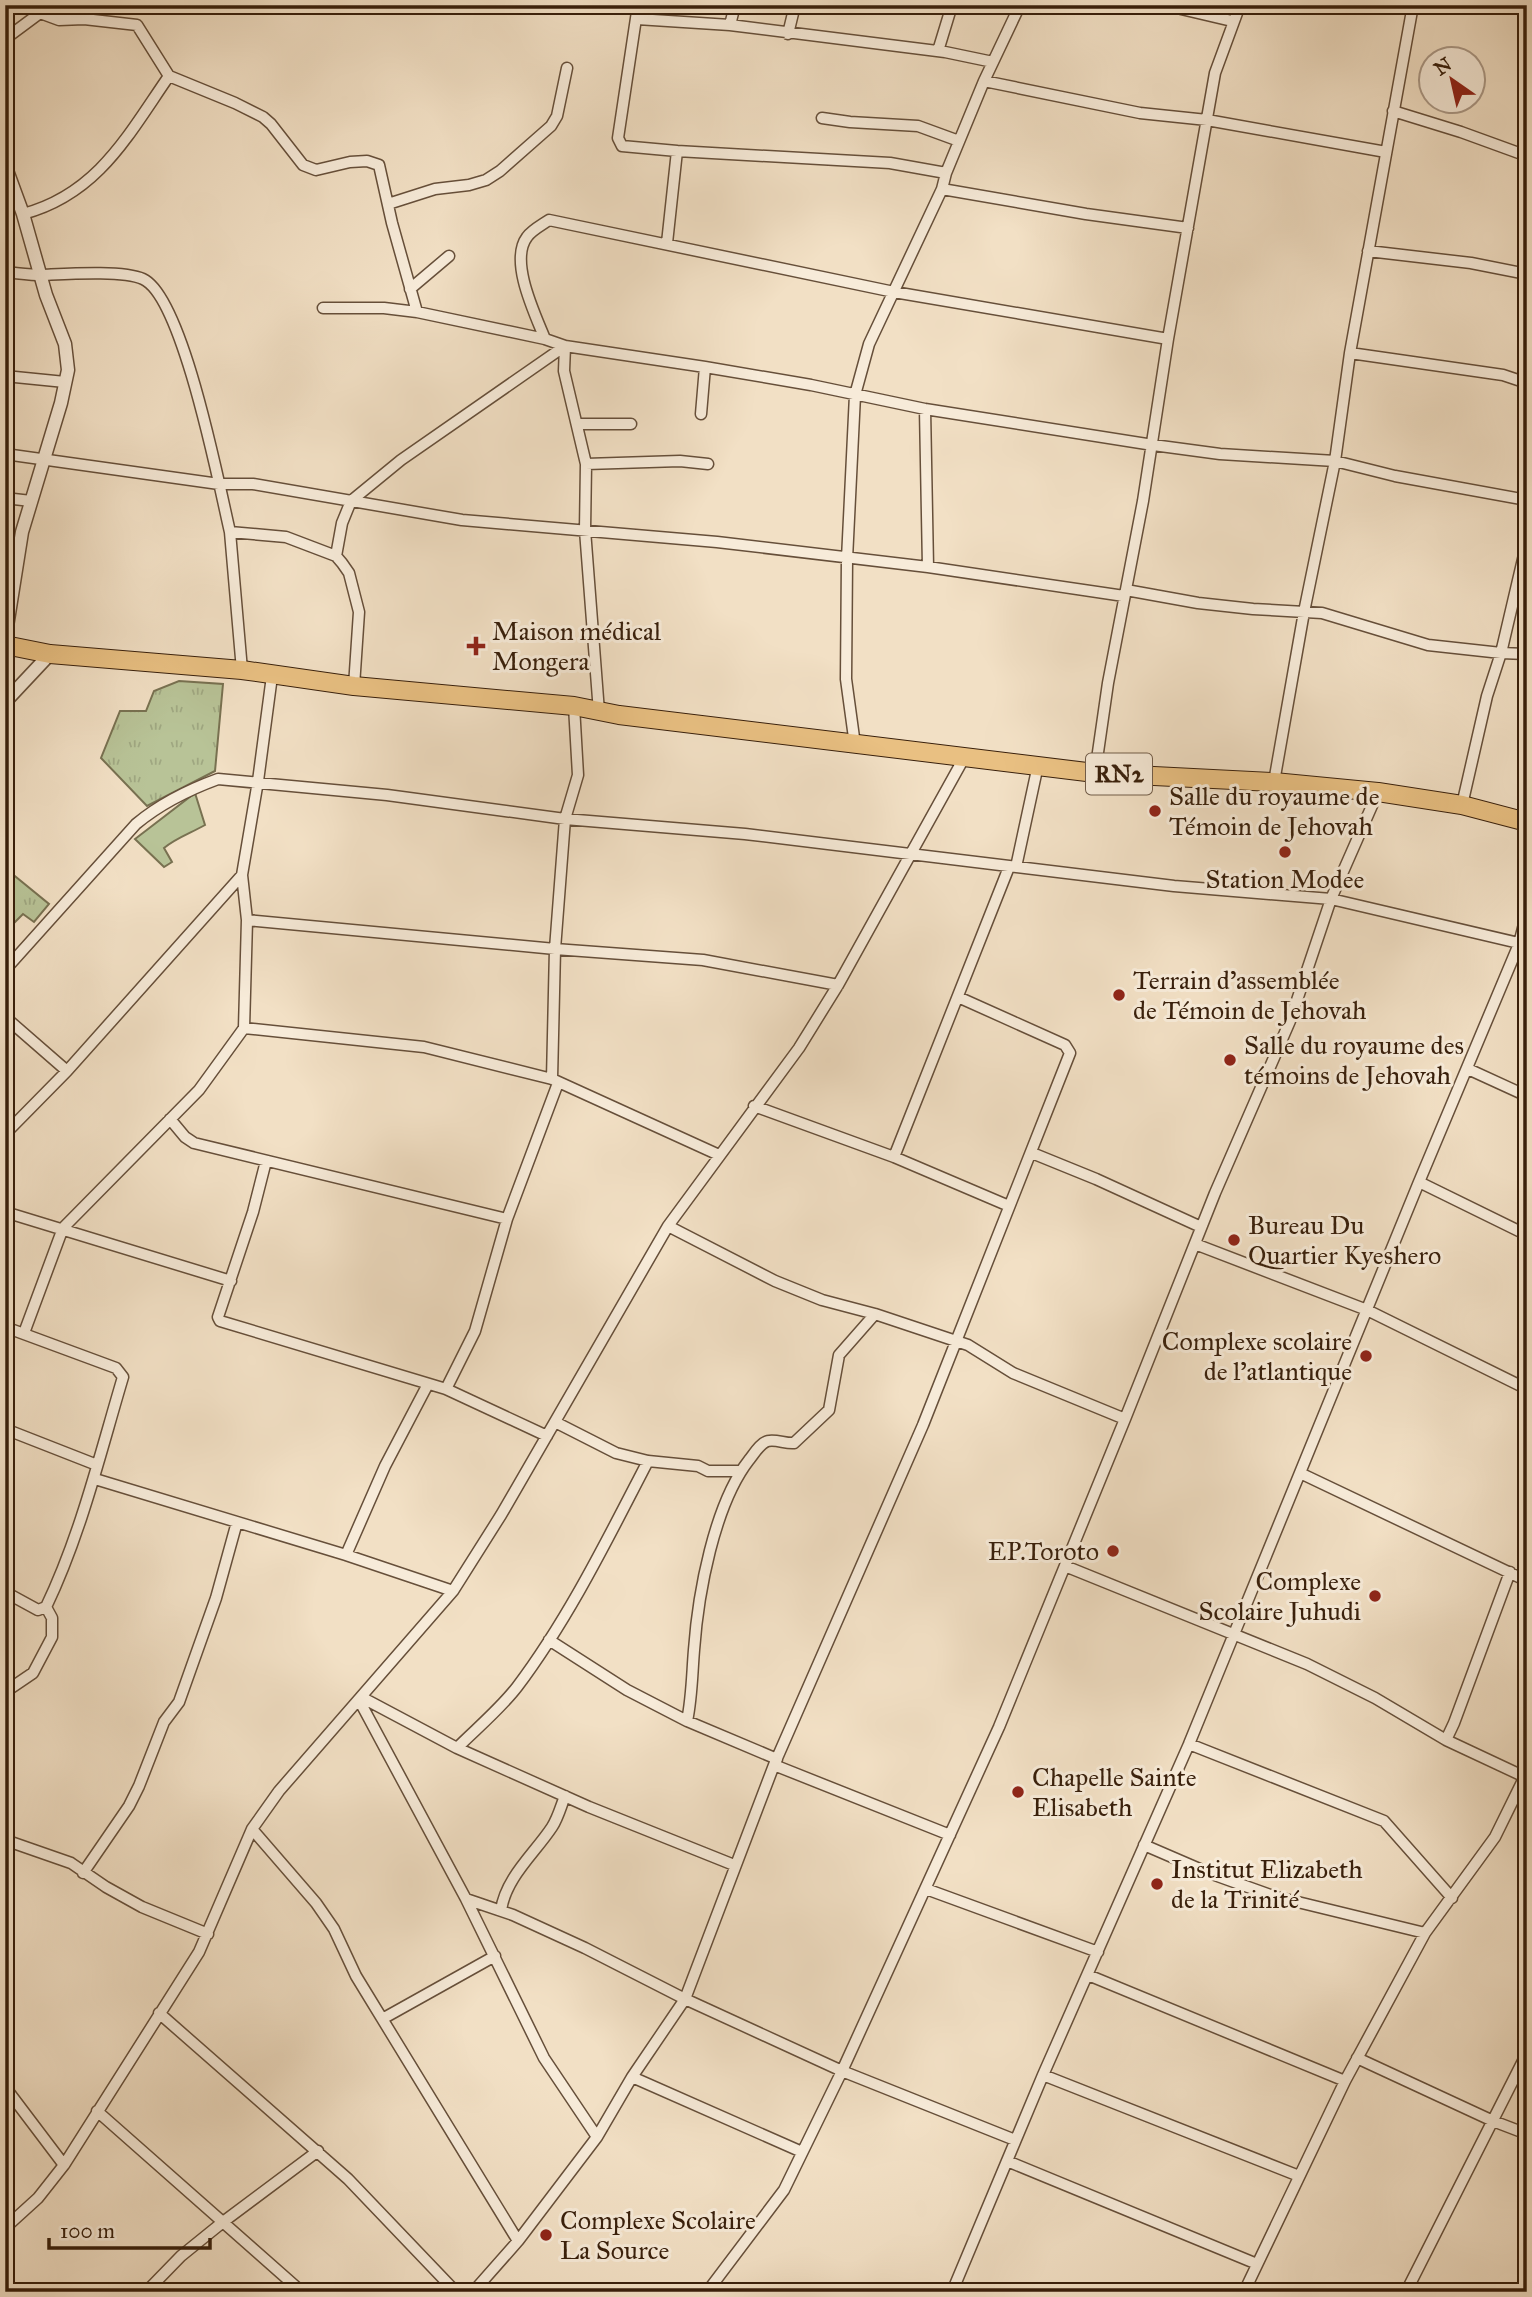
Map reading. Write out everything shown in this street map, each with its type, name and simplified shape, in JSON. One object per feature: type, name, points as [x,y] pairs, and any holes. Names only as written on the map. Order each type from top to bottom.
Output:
[{"type":"highway","name":"RN2","points":[[5,645],[50,654],[242,670],[354,686],[574,706],[599,712],[855,745],[1095,773],[1274,782],[1378,792],[1462,805],[1527,822]]},
{"type":"street","points":[[638,5],[618,138],[622,146],[890,163],[946,173]]},
{"type":"street","points":[[730,25],[735,5]]},
{"type":"street","points":[[788,34],[796,5]]},
{"type":"street","points":[[938,51],[952,5]]},
{"type":"street","points":[[855,745],[846,679],[847,559],[855,395],[869,344],[942,189],[984,81],[1020,5]]},
{"type":"street","points":[[1164,5],[1232,21]]},
{"type":"street","points":[[1095,773],[1217,66],[1240,5]]},
{"type":"street","points":[[1274,782],[1304,612],[1335,461],[1350,353],[1413,5]]},
{"type":"street","points":[[5,39],[42,9],[59,20],[84,19],[136,25],[169,76],[263,117],[303,166],[316,170],[350,162],[367,161],[379,164],[417,312]]},
{"type":"street","points":[[637,19],[730,25],[938,51],[993,62]]},
{"type":"street","points":[[388,204],[435,189],[486,180],[500,171],[551,126],[557,116],[568,68]]},
{"type":"street","points":[[23,214],[66,198],[88,181],[124,143],[169,76]]},
{"type":"street","points":[[984,81],[1140,113],[1207,120],[1386,152]]},
{"type":"street","points":[[1393,111],[1527,156]]},
{"type":"street","points":[[822,118],[918,126],[959,141]]},
{"type":"street","points":[[667,243],[677,151]]},
{"type":"street","points":[[5,165],[23,214],[39,275],[65,344],[68,370],[22,532],[5,639]]},
{"type":"street","points":[[942,189],[1086,214],[1188,228]]},
{"type":"street","points":[[545,339],[520,264],[522,246],[528,236],[549,220],[557,220],[894,292],[1168,339]]},
{"type":"street","points":[[1368,251],[1471,262],[1527,274]]},
{"type":"street","points":[[410,289],[449,256]]},
{"type":"street","points":[[5,272],[39,275],[75,272],[136,276],[154,286],[187,359],[204,417],[230,532],[242,670]]},
{"type":"street","points":[[323,308],[384,307],[417,312],[545,339],[565,346],[705,367],[925,409],[1220,454],[1335,461],[1395,476],[1527,500]]},
{"type":"street","points":[[565,346],[564,371],[586,464],[585,530],[599,712]]},
{"type":"street","points":[[336,556],[342,523],[351,501],[401,460],[565,346]]},
{"type":"street","points":[[1350,353],[1491,373],[1527,383]]},
{"type":"street","points":[[701,414],[705,367]]},
{"type":"street","points":[[5,376],[65,382]]},
{"type":"street","points":[[925,409],[928,567]]},
{"type":"street","points":[[577,424],[631,424]]},
{"type":"street","points":[[5,454],[219,484],[253,484],[462,520],[717,542],[1198,603],[1326,614],[1427,645],[1527,654]]},
{"type":"street","points":[[586,464],[680,461],[708,464]]},
{"type":"street","points":[[5,498],[31,501]]},
{"type":"street","points":[[230,532],[286,537],[336,556],[349,573],[359,612],[354,686]]},
{"type":"street","points":[[1462,805],[1527,542]]},
{"type":"street","points":[[5,702],[50,654]]},
{"type":"street","points":[[23,1334],[63,1228],[213,1074],[244,1028],[247,920],[242,875],[272,676]]},
{"type":"street","points":[[446,1389],[475,1331],[507,1219],[555,1081],[555,949],[565,819],[578,782],[574,706]]},
{"type":"street","points":[[5,2228],[38,2198],[64,2165],[208,1934],[252,1829],[279,1791],[453,1591],[555,1423],[668,1226],[799,1048],[838,985],[964,758]]},
{"type":"street","points":[[894,1157],[1013,867],[1038,765]]},
{"type":"street","points":[[5,970],[135,824],[154,808],[218,779],[387,795],[565,819],[745,834],[1174,886],[1331,899],[1523,944]]},
{"type":"street","points":[[707,2292],[784,2190],[842,2071],[999,1727],[1201,1227],[1290,1021],[1331,899],[1378,792]]},
{"type":"street","points":[[5,1134],[67,1071],[242,875]]},
{"type":"street","points":[[952,2292],[1043,2075],[1189,1744],[1419,1182],[1523,944],[1527,912]]},
{"type":"street","points":[[247,920],[703,960],[838,985]]},
{"type":"street","points":[[473,2292],[517,2241],[597,2137],[632,2077],[685,1999],[775,1762],[923,1425],[1070,1053],[1069,1048],[958,997]]},
{"type":"street","points":[[5,1017],[67,1071]]},
{"type":"street","points":[[244,1028],[424,1047],[555,1081],[719,1155]]},
{"type":"street","points":[[1468,1069],[1527,1097]]},
{"type":"street","points":[[754,1106],[894,1157],[1009,1206]]},
{"type":"street","points":[[170,1119],[185,1138],[194,1143],[507,1219]]},
{"type":"street","points":[[1032,1153],[1201,1227]]},
{"type":"street","points":[[267,1161],[218,1317],[220,1321],[446,1389],[547,1436]]},
{"type":"street","points":[[1419,1182],[1527,1236]]},
{"type":"street","points":[[5,1212],[231,1281]]},
{"type":"street","points":[[668,1226],[775,1281],[822,1300],[876,1314],[968,1345],[1013,1373],[1125,1419]]},
{"type":"street","points":[[1195,1244],[1367,1310],[1527,1389]]},
{"type":"street","points":[[687,1721],[694,1649],[719,1518],[741,1471],[764,1442],[771,1440],[794,1443],[829,1410],[839,1355],[876,1314]]},
{"type":"street","points":[[5,1327],[116,1368],[122,1373],[94,1479],[62,1572],[46,1607],[38,1610],[5,1592]]},
{"type":"street","points":[[346,1555],[385,1466],[428,1384]]},
{"type":"street","points":[[555,1423],[608,1451],[648,1461],[687,1464],[708,1471],[741,1471]]},
{"type":"street","points":[[5,1429],[97,1465]]},
{"type":"street","points":[[457,1748],[514,1691],[548,1640],[600,1552],[648,1461]]},
{"type":"street","points":[[1300,1473],[1527,1581]]},
{"type":"street","points":[[94,1479],[346,1555],[453,1591]]},
{"type":"street","points":[[83,1873],[129,1806],[164,1723],[179,1702],[216,1598],[237,1522]]},
{"type":"street","points":[[1065,1566],[1307,1664],[1375,1698],[1446,1740],[1526,1775],[1495,1837],[1425,1933],[1345,2081],[1244,2292]]},
{"type":"street","points":[[1446,1740],[1510,1572]]},
{"type":"street","points":[[5,1692],[33,1673],[52,1637],[52,1618],[46,1607]]},
{"type":"street","points":[[548,1640],[627,1690],[687,1721],[775,1762],[950,1835]]},
{"type":"street","points":[[360,1699],[457,1748],[565,1796],[734,1865]]},
{"type":"street","points":[[360,1699],[466,1899],[544,2058],[597,2137]]},
{"type":"street","points":[[1189,1744],[1384,1821],[1452,1898]]},
{"type":"street","points":[[501,1909],[503,1899],[520,1868],[553,1826],[565,1796]]},
{"type":"street","points":[[252,1829],[316,1903],[334,1930],[356,1976],[384,2018],[517,2241]]},
{"type":"street","points":[[5,1840],[71,1863],[83,1873],[142,1907],[208,1934]]},
{"type":"street","points":[[1144,1845],[1209,1873],[1273,1896],[1425,1933]]},
{"type":"street","points":[[926,1889],[1098,1952]]},
{"type":"street","points":[[466,1899],[501,1909],[685,1999],[842,2071],[1015,2140]]},
{"type":"street","points":[[384,2018],[495,1956]]},
{"type":"street","points":[[1088,1975],[1345,2081]]},
{"type":"street","points":[[159,2013],[318,2151],[456,2292]]},
{"type":"street","points":[[1406,2292],[1527,2053]]},
{"type":"street","points":[[1357,2058],[1527,2134]]},
{"type":"street","points":[[1043,2075],[1299,2176]]},
{"type":"street","points":[[632,2077],[802,2152]]},
{"type":"street","points":[[5,2087],[64,2165]]},
{"type":"street","points":[[97,2111],[302,2292]]},
{"type":"street","points":[[146,2292],[181,2256],[318,2151]]},
{"type":"street","points":[[1007,2161],[1257,2264]]},
{"type":"green space","points":[[179,681],[223,684],[215,771],[147,806],[101,758],[120,711],[146,711],[154,691]]},
{"type":"green space","points":[[195,793],[205,825],[164,848],[172,862],[164,867],[135,839]]},
{"type":"green space","points":[[5,868],[49,904],[34,922],[23,914],[6,931]]},
{"type":"place","name":"Maison médical Mongera","points":[[476,646]]},
{"type":"place","name":"Salle du royaume de Témoin de Jehovah","points":[[1155,811]]},
{"type":"place","name":"Station Modee","points":[[1285,852]]},
{"type":"place","name":"Terrain d'assemblée de Témoin de Jehovah","points":[[1119,995]]},
{"type":"place","name":"Salle du royaume des témoins de Jehovah","points":[[1230,1060]]},
{"type":"place","name":"Bureau Du Quartier Kyeshero","points":[[1234,1240]]},
{"type":"place","name":"Complexe scolaire de l'atlantique","points":[[1366,1356]]},
{"type":"place","name":"EP.Toroto","points":[[1113,1551]]},
{"type":"place","name":"Complexe Scolaire Juhudi","points":[[1375,1596]]},
{"type":"place","name":"Chapelle Sainte Elisabeth","points":[[1018,1792]]},
{"type":"place","name":"Institut Elizabeth de la Trinité","points":[[1157,1884]]},
{"type":"place","name":"Complexe Scolaire La Source","points":[[546,2235]]}]
